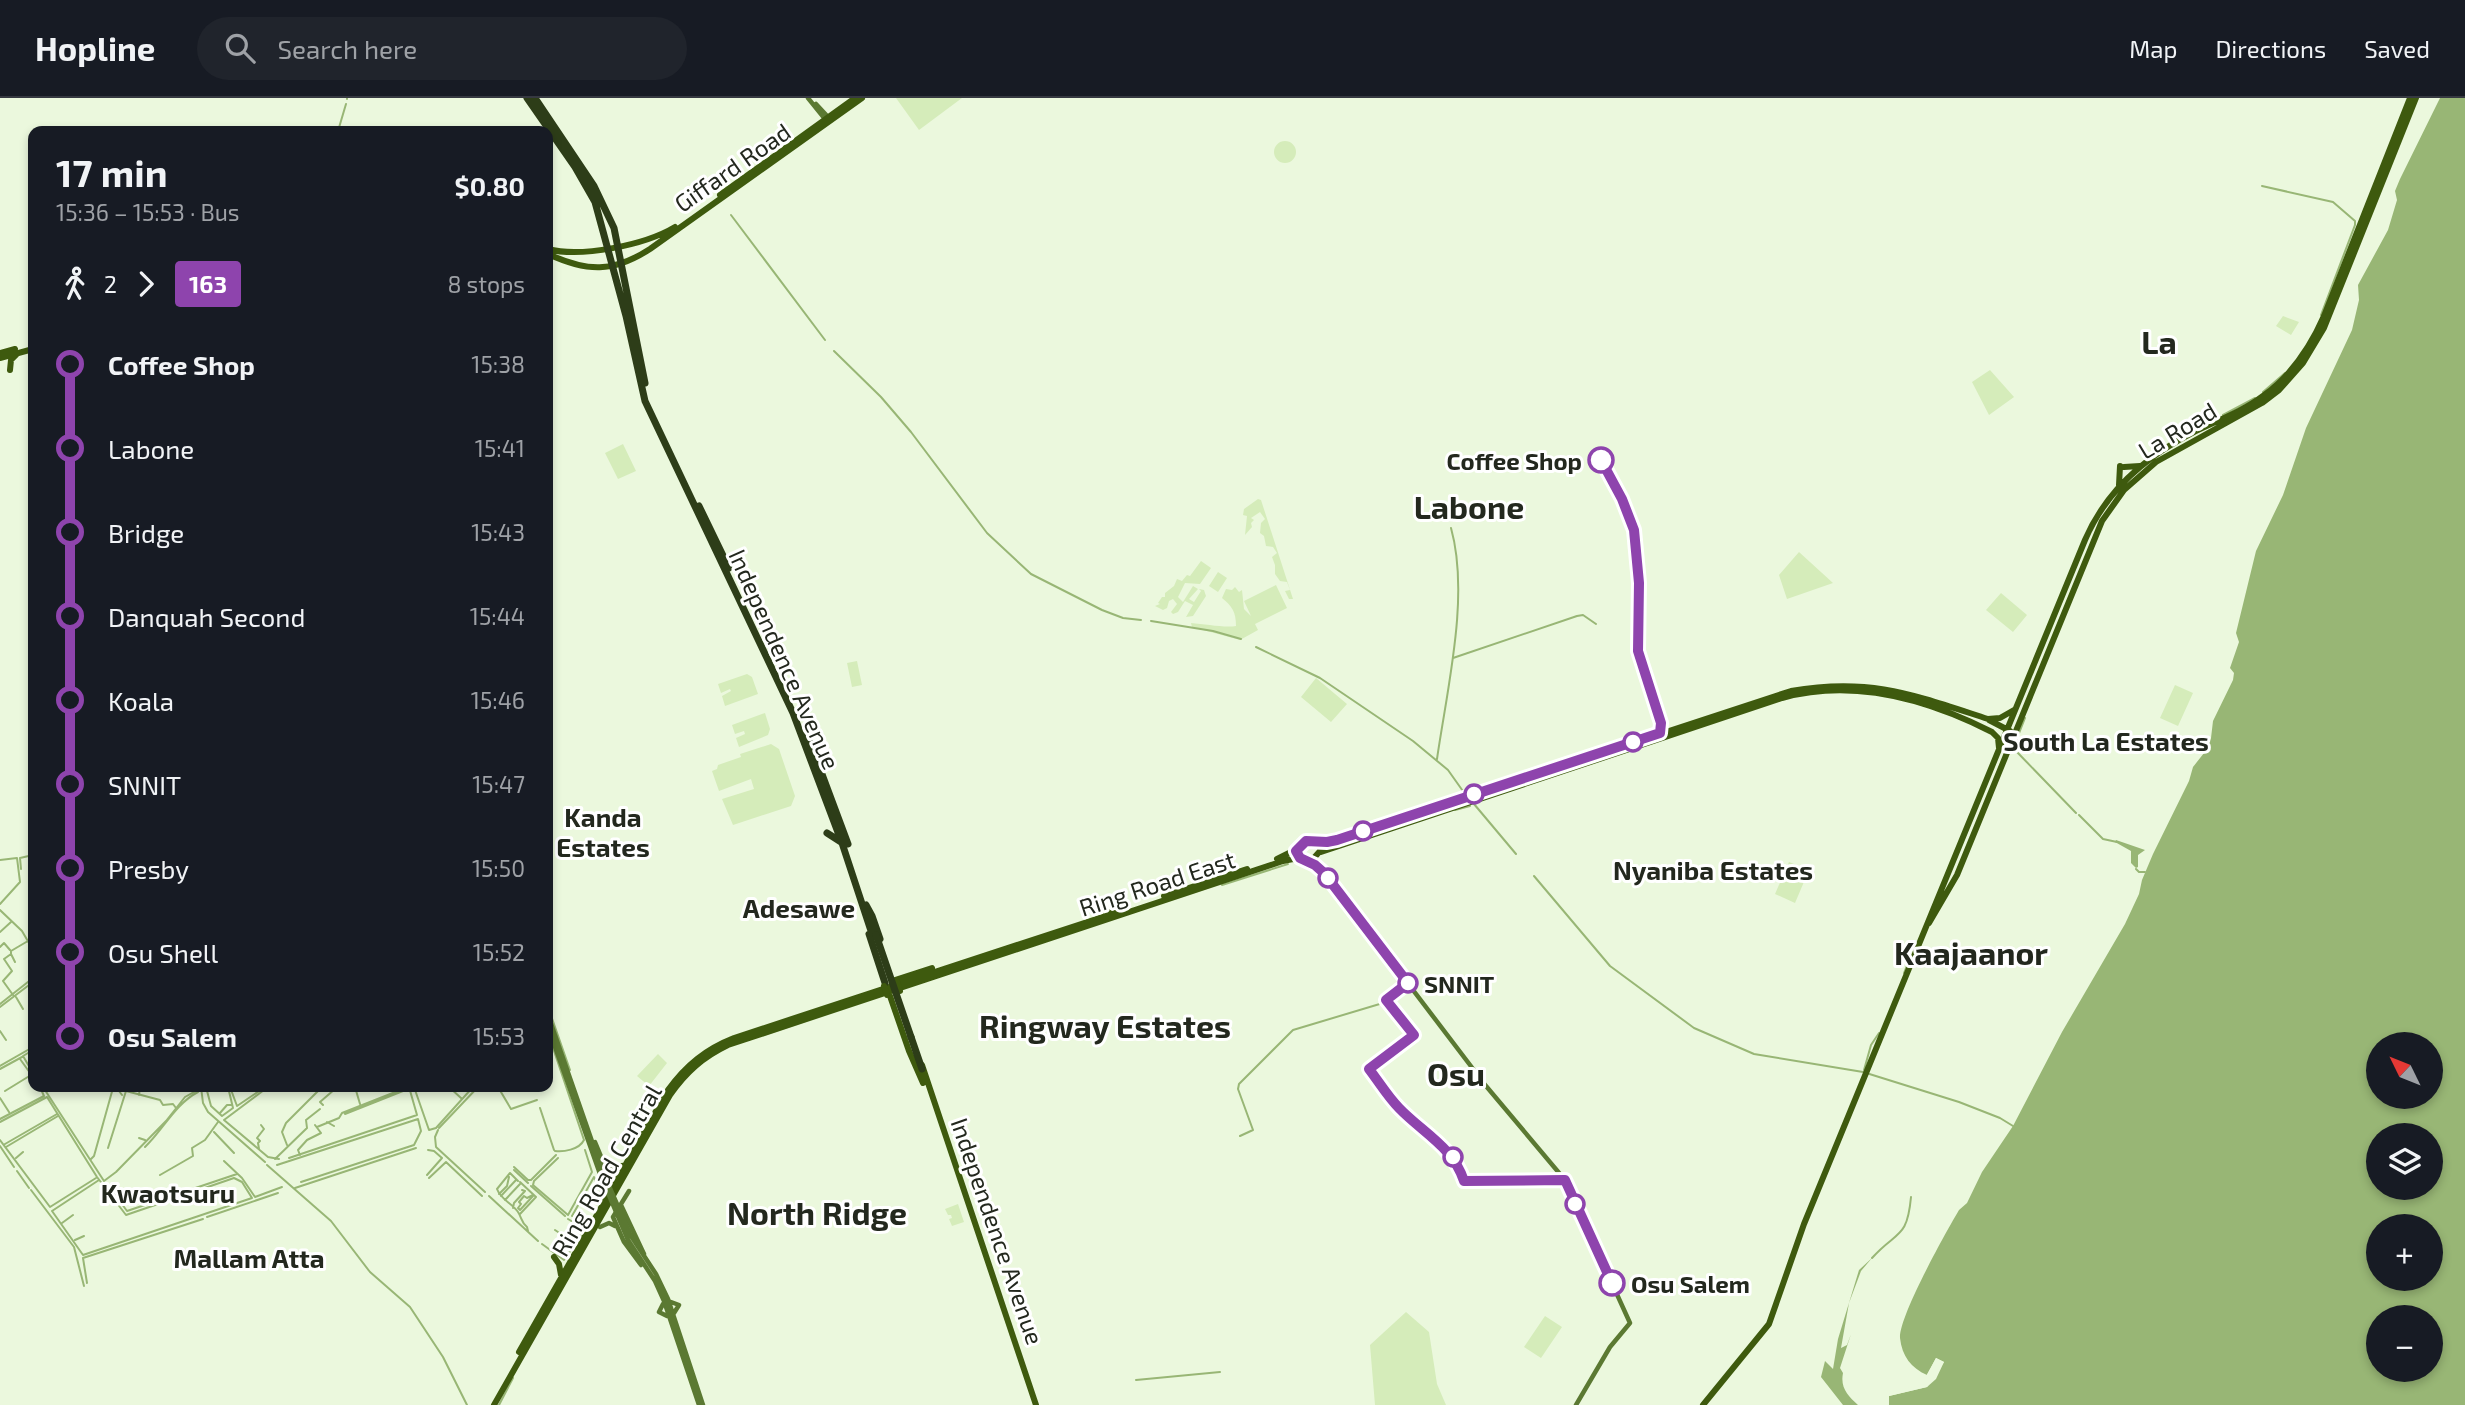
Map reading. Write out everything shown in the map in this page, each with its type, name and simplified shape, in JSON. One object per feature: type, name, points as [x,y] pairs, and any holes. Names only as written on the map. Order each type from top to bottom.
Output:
[{"type":"highway","name":"Independence Avenue","points":[[527,98],[546,126]]},
{"type":"highway","name":"Independence Avenue","points":[[535,98],[594,186],[614,228],[648,397],[797,712],[842,826],[864,906]]},
{"type":"highway","name":"Independence Avenue","points":[[553,137],[595,202],[645,401],[793,713],[842,843],[920,1070]]},
{"type":"highway","points":[[832,816],[827,832],[842,843]]},
{"type":"highway","points":[[864,906],[864,919],[890,982]]},
{"type":"main road","points":[[810,98],[829,123],[862,98]]},
{"type":"main road","name":"Giffard Road","points":[[592,268],[612,267],[637,257],[829,123],[855,98]]},
{"type":"main road","name":"La Road","points":[[1981,806],[2007,729],[2091,527],[2104,503],[2118,486],[2142,465],[2261,397],[2284,379],[2307,349],[2324,316],[2410,98]]},
{"type":"main road","name":"La Road","points":[[1703,1405],[1769,1324],[1804,1224],[1866,1072],[1926,928],[2011,742],[2102,521],[2117,498],[2162,457],[2192,436],[2253,409],[2276,393],[2298,370],[2311,352],[2338,295],[2416,98]]},
{"type":"main road","name":"Giffard Road","points":[[553,250],[594,250],[655,237],[680,224],[829,123]]},
{"type":"main road","points":[[614,228],[624,239],[634,242]]},
{"type":"main road","points":[[594,250],[602,243],[604,232]]},
{"type":"main road","points":[[553,256],[568,263],[602,269],[616,280]]},
{"type":"main road","points":[[625,276],[637,257]]},
{"type":"main road","points":[[0,357],[28,349]]},
{"type":"main road","points":[[0,357],[28,349]]},
{"type":"main road","points":[[0,357],[9,370],[12,358],[18,352]]},
{"type":"main road","points":[[2118,486],[2122,466],[2142,465]]},
{"type":"main road","points":[[1305,861],[1320,853],[1513,784],[1776,695],[1814,687],[1900,691],[1987,719],[2011,732],[2011,742]]},
{"type":"main road","points":[[1838,688],[1917,701],[1984,728],[1998,738],[1998,754]]},
{"type":"main road","points":[[1987,719],[2000,718],[2016,708]]},
{"type":"main road","points":[[1984,728],[1988,724],[1987,719]]},
{"type":"main road","points":[[1513,784],[1337,840],[1306,841],[1297,849],[1297,855],[1324,873],[1486,1086],[1565,1180],[1630,1323],[1610,1347],[1576,1405]]},
{"type":"main road","points":[[1317,842],[1321,846],[1324,873]]},
{"type":"main road","name":"Ring Road East","points":[[1254,869],[1297,849]]},
{"type":"main road","name":"Ring Road East","points":[[848,1001],[1031,939],[1254,869],[1287,860],[1305,861]]},
{"type":"main road","name":"Ring Road East","points":[[923,981],[1024,947],[1110,913],[1145,905]]},
{"type":"main road","points":[[1093,919],[1100,908],[1110,913]]},
{"type":"main road","name":"Ring Road East","points":[[890,982],[1011,942],[1031,939]]},
{"type":"main road","name":"Ring Road East","points":[[894,994],[1010,955],[1024,947]]},
{"type":"main road","name":"Ring Road Central","points":[[808,1016],[923,981]]},
{"type":"main road","points":[[890,982],[894,994]]},
{"type":"main road","points":[[890,982],[894,994]]},
{"type":"main road","name":"Ring Road Central","points":[[808,1016],[832,1002],[890,982]]},
{"type":"main road","name":"Ring Road Central","points":[[808,1016],[836,1013],[894,994]]},
{"type":"main road","name":"Independence Avenue","points":[[894,994],[918,1049],[920,1070],[1034,1405]]},
{"type":"main road","name":"Ring Road Central","points":[[492,1405],[568,1262],[677,1085],[693,1067],[713,1052],[848,1001]]},
{"type":"main road","points":[[553,1029],[602,1170],[610,1179],[603,1188]]},
{"type":"main road","points":[[553,1040],[629,1238],[666,1300],[701,1405]]},
{"type":"main road","points":[[568,1070],[576,1075]]},
{"type":"main road","points":[[602,1170],[621,1168],[635,1140],[646,1133]]},
{"type":"main road","points":[[561,1276],[559,1264],[584,1254],[645,1147],[646,1133]]},
{"type":"main road","points":[[629,1191],[613,1216],[631,1253],[650,1271]]},
{"type":"main road","points":[[621,1204],[650,1271]]},
{"type":"main road","points":[[600,1227],[609,1223],[616,1226]]},
{"type":"main road","name":"Ring Road Central","points":[[492,1405],[557,1295],[568,1262]]},
{"type":"main road","points":[[666,1300],[679,1305],[672,1317]]},
{"type":"shaded area","points":[[896,98],[962,98],[919,130]]},
{"type":"shaded area","points":[[2440,98],[2465,98],[2465,1405],[1889,1405],[1889,1396],[1927,1387],[1944,1362],[1936,1358],[1927,1375],[1908,1361],[1900,1338],[1907,1312],[1924,1274],[1959,1210],[1967,1203],[1982,1172],[2013,1126],[2062,1032],[2125,924],[2153,854],[2189,781],[2193,767],[2211,738],[2213,721],[2233,680],[2234,673],[2230,668],[2239,642],[2236,633],[2256,551],[2283,495],[2306,428],[2352,330],[2359,300],[2358,285],[2388,230],[2397,200],[2395,191]]},
{"type":"shaded area","points":[[1285,141],[1293,144],[1296,152],[1293,160],[1285,163],[1277,160],[1274,152],[1277,144]]},
{"type":"shaded area","points":[[2283,316],[2299,322],[2291,335],[2276,326]]},
{"type":"shaded area","points":[[1990,370],[2014,397],[1989,415],[1972,382]]},
{"type":"shaded area","points":[[623,444],[636,471],[618,479],[605,453]]},
{"type":"shaded area","points":[[1258,499],[1261,500],[1293,599],[1289,599],[1285,591],[1290,590],[1287,582],[1280,581],[1275,574],[1272,557],[1277,553],[1273,547],[1266,546],[1264,536],[1260,533],[1261,523],[1265,519],[1260,512],[1251,518],[1254,520],[1252,527],[1245,535],[1247,516],[1243,515],[1244,509]]},
{"type":"shaded area","points":[[1799,552],[1833,583],[1787,599],[1779,575]]},
{"type":"shaded area","points":[[1201,561],[1211,568],[1200,584],[1185,583],[1178,597],[1183,602],[1193,586],[1198,589],[1189,599],[1194,602],[1201,591],[1199,589],[1204,590],[1206,596],[1193,616],[1186,617],[1193,605],[1185,601],[1178,612],[1173,614],[1171,612],[1177,604],[1173,599],[1163,610],[1155,606],[1160,604],[1158,603],[1162,597],[1165,597],[1165,593],[1174,586],[1177,579],[1182,581],[1187,575],[1190,576]]},
{"type":"shaded area","points":[[1218,572],[1227,578],[1218,592],[1209,586]]},
{"type":"shaded area","points":[[1276,585],[1287,608],[1255,624],[1258,630],[1240,640],[1192,627],[1191,623],[1236,626],[1233,610],[1222,598],[1226,589],[1232,590],[1235,587],[1239,592],[1242,590],[1244,609],[1251,616],[1244,601]]},
{"type":"shaded area","points":[[2001,593],[2027,615],[2013,632],[1986,610]]},
{"type":"shaded area","points":[[857,661],[862,685],[852,687],[847,663]]},
{"type":"shaded area","points":[[747,674],[752,677],[758,694],[725,706],[722,696],[731,691],[730,689],[721,693],[718,684]]},
{"type":"shaded area","points":[[1316,678],[1347,704],[1331,722],[1301,697]]},
{"type":"shaded area","points":[[2175,685],[2193,693],[2178,726],[2160,718]]},
{"type":"shaded area","points":[[765,713],[770,729],[768,735],[739,747],[736,738],[745,734],[744,731],[735,734],[732,725]]},
{"type":"shaded area","points":[[771,744],[779,749],[795,796],[791,806],[733,825],[722,799],[754,789],[751,779],[719,791],[712,771],[717,769],[718,765],[741,757],[740,754]]},
{"type":"shaded area","points":[[2116,840],[2145,850],[2138,855],[2138,867],[2131,863],[2131,851],[2115,842]]},
{"type":"shaded area","points":[[1789,862],[1809,870],[1795,903],[1775,894]]},
{"type":"shaded area","points":[[658,1054],[667,1063],[649,1086],[637,1076]]},
{"type":"shaded area","points":[[958,1204],[964,1222],[952,1226],[949,1219],[952,1218],[951,1215],[948,1215],[945,1209]]},
{"type":"shaded area","points":[[1872,1258],[1861,1271],[1849,1303],[1841,1348],[1847,1345],[1851,1334],[1840,1368],[1846,1391],[1858,1405],[1843,1405],[1821,1377],[1825,1361],[1833,1369],[1838,1339],[1859,1270]]},
{"type":"shaded area","points":[[1406,1312],[1429,1332],[1437,1384],[1446,1405],[1375,1405],[1370,1345]]},
{"type":"shaded area","points":[[1545,1316],[1562,1327],[1541,1358],[1524,1347]]},
{"type":"pier","points":[[1936,1358],[1944,1362],[1936,1379],[1927,1387],[1889,1396],[1889,1392],[1925,1384],[1933,1377],[1939,1363],[1929,1377],[1925,1378]]},
{"type":"waterway","points":[[339,126],[346,104]]},
{"type":"waterway","points":[[2262,186],[2333,202],[2355,221],[2321,315]]},
{"type":"waterway","points":[[731,215],[825,340]]},
{"type":"waterway","points":[[834,351],[881,397],[911,432],[987,533],[1031,574],[1102,610],[1123,618],[1141,620]]},
{"type":"waterway","points":[[2263,392],[2285,373]]},
{"type":"waterway","points":[[2223,415],[2255,398]]},
{"type":"waterway","points":[[1437,759],[1458,613],[1456,555],[1451,528]]},
{"type":"waterway","points":[[1453,658],[1577,616],[1583,615],[1596,624]]},
{"type":"waterway","points":[[1151,621],[1213,631],[1241,639]]},
{"type":"waterway","points":[[1256,647],[1320,678],[1413,741],[1448,770],[1465,794]]},
{"type":"waterway","points":[[2025,718],[2014,746],[2016,751],[2076,813]]},
{"type":"waterway","points":[[1474,804],[1516,854]]},
{"type":"waterway","points":[[1455,810],[1470,806]]},
{"type":"waterway","points":[[2079,815],[2103,839],[2117,842]]},
{"type":"waterway","points":[[21,869],[20,858],[28,856]]},
{"type":"waterway","points":[[0,860],[17,858],[20,882],[0,904]]},
{"type":"waterway","points":[[1222,885],[1288,864]]},
{"type":"waterway","points":[[2136,869],[2145,872]]},
{"type":"waterway","points":[[1534,876],[1610,966],[1694,1028],[1754,1054],[1863,1072],[1959,1102],[2013,1126]]},
{"type":"waterway","points":[[0,910],[22,931],[28,941]]},
{"type":"waterway","points":[[0,932],[11,922]]},
{"type":"waterway","points":[[13,995],[3,981],[12,971],[4,959],[11,951],[28,941]]},
{"type":"waterway","points":[[0,947],[4,943],[10,950]]},
{"type":"waterway","points":[[11,954],[15,962]]},
{"type":"waterway","points":[[1904,973],[1910,958]]},
{"type":"waterway","points":[[0,1004],[28,982]]},
{"type":"waterway","points":[[0,1007],[28,986]]},
{"type":"waterway","points":[[16,997],[23,1009]]},
{"type":"waterway","points":[[1240,1136],[1253,1130],[1238,1089],[1239,1084],[1293,1030],[1383,1003]]},
{"type":"waterway","points":[[553,1021],[570,1070]]},
{"type":"waterway","points":[[0,1031],[6,1040]]},
{"type":"waterway","points":[[1864,1070],[1871,1045],[1879,1033]]},
{"type":"waterway","points":[[553,1048],[584,1140],[575,1148],[555,1151]]},
{"type":"waterway","points":[[0,1066],[28,1050]]},
{"type":"waterway","points":[[28,1053],[23,1056],[28,1064]]},
{"type":"waterway","points":[[0,1069],[22,1057]]},
{"type":"waterway","points":[[20,1059],[28,1070]]},
{"type":"waterway","points":[[5,1091],[28,1077]]},
{"type":"waterway","points":[[0,1119],[44,1096],[42,1092]]},
{"type":"waterway","points":[[46,1092],[104,1181],[166,1121],[185,1097],[194,1092]]},
{"type":"waterway","points":[[91,1159],[112,1092]]},
{"type":"waterway","points":[[108,1148],[126,1092]]},
{"type":"waterway","points":[[130,1092],[160,1100],[163,1105],[173,1104],[176,1108]]},
{"type":"waterway","points":[[145,1147],[176,1110],[198,1092]]},
{"type":"waterway","points":[[202,1092],[208,1112],[265,1162]]},
{"type":"waterway","points":[[207,1092],[211,1106],[222,1116],[233,1108],[229,1092]]},
{"type":"waterway","points":[[232,1092],[237,1106],[258,1092]]},
{"type":"waterway","points":[[261,1092],[224,1120],[268,1157],[279,1159]]},
{"type":"waterway","points":[[287,1145],[282,1132],[286,1123],[317,1092]]},
{"type":"waterway","points":[[323,1105],[320,1102],[332,1092]]},
{"type":"waterway","points":[[356,1092],[360,1104]]},
{"type":"waterway","points":[[317,1127],[339,1118],[342,1113],[395,1092]]},
{"type":"waterway","points":[[345,1114],[400,1092]]},
{"type":"waterway","points":[[289,1158],[417,1115],[410,1092]]},
{"type":"waterway","points":[[416,1092],[429,1130],[436,1128],[468,1092]]},
{"type":"waterway","points":[[454,1092],[461,1098]]},
{"type":"waterway","points":[[439,1128],[473,1092]]},
{"type":"waterway","points":[[501,1092],[511,1109],[537,1100]]},
{"type":"waterway","points":[[0,1122],[47,1097],[97,1177],[126,1215],[234,1178],[242,1182],[252,1198],[83,1255],[52,1211],[99,1180]]},
{"type":"waterway","points":[[0,1098],[9,1112]]},
{"type":"waterway","points":[[220,1113],[227,1105],[231,1105]]},
{"type":"waterway","points":[[540,1108],[554,1150]]},
{"type":"waterway","points":[[275,1159],[307,1128],[306,1120],[320,1109]]},
{"type":"waterway","points":[[5,1144],[57,1114]]},
{"type":"waterway","points":[[6,1147],[58,1116]]},
{"type":"waterway","points":[[277,1165],[418,1119],[421,1131],[414,1145],[301,1182]]},
{"type":"waterway","points":[[160,1175],[193,1156],[192,1148],[205,1140],[218,1122]]},
{"type":"waterway","points":[[327,1122],[334,1126]]},
{"type":"waterway","points":[[259,1149],[260,1141],[257,1138],[264,1129],[261,1125]]},
{"type":"waterway","points":[[300,1155],[298,1150],[307,1140],[321,1133],[315,1125]]},
{"type":"waterway","points":[[438,1130],[435,1137],[436,1147],[485,1192]]},
{"type":"waterway","points":[[214,1132],[234,1153]]},
{"type":"waterway","points":[[139,1138],[145,1140]]},
{"type":"waterway","points":[[0,1140],[50,1207],[96,1178]]},
{"type":"waterway","points":[[0,1146],[14,1167]]},
{"type":"waterway","points":[[295,1188],[416,1148]]},
{"type":"waterway","points":[[427,1175],[442,1158],[434,1151],[428,1150]]},
{"type":"waterway","points":[[558,1158],[533,1185],[568,1215],[592,1172],[585,1150]]},
{"type":"waterway","points":[[16,1158],[23,1152]]},
{"type":"waterway","points":[[514,1167],[531,1180],[556,1155]]},
{"type":"waterway","points":[[224,1161],[242,1178],[255,1197],[282,1187]]},
{"type":"waterway","points":[[429,1178],[446,1162],[482,1196]]},
{"type":"waterway","points":[[267,1165],[331,1221],[370,1272],[410,1307],[443,1357],[467,1405]]},
{"type":"waterway","points":[[514,1170],[528,1183]]},
{"type":"waterway","points":[[17,1171],[29,1188]]},
{"type":"waterway","points":[[518,1181],[510,1173],[497,1189],[518,1212],[528,1231]]},
{"type":"waterway","points":[[108,1185],[127,1211],[237,1174]]},
{"type":"waterway","points":[[499,1194],[507,1186],[509,1177]]},
{"type":"waterway","points":[[572,1216],[594,1177],[603,1197]]},
{"type":"waterway","points":[[501,1196],[516,1180]]},
{"type":"waterway","points":[[520,1182],[536,1197],[520,1214]]},
{"type":"waterway","points":[[505,1200],[520,1184]]},
{"type":"waterway","points":[[531,1186],[565,1216]]},
{"type":"waterway","points":[[31,1190],[74,1247],[84,1286]]},
{"type":"waterway","points":[[513,1208],[525,1191],[522,1190]]},
{"type":"waterway","points":[[207,1217],[278,1193]]},
{"type":"waterway","points":[[520,1210],[519,1202],[524,1196],[527,1198],[533,1195]]},
{"type":"waterway","points":[[489,1196],[538,1241]]},
{"type":"waterway","points":[[520,1210],[533,1196]]},
{"type":"waterway","points":[[1872,1258],[1903,1228],[1907,1221],[1911,1197]]},
{"type":"waterway","points":[[62,1223],[73,1215]]},
{"type":"waterway","points":[[87,1283],[83,1258],[203,1219]]},
{"type":"waterway","points":[[568,1219],[578,1225]]},
{"type":"waterway","points":[[555,1230],[564,1236],[570,1251]]},
{"type":"waterway","points":[[542,1244],[564,1260],[583,1230]]},
{"type":"waterway","points":[[75,1240],[84,1236]]},
{"type":"waterway","points":[[559,1238],[564,1240]]},
{"type":"waterway","points":[[1136,1380],[1220,1372]]},
{"type":"waterway","points":[[499,1405],[513,1378]]},
{"type":"bus line","name":"163","points":[[1601,460],[1627,512],[1636,540],[1639,583],[1638,651],[1661,723],[1660,733],[1337,840],[1306,841],[1296,851],[1300,858],[1324,873],[1408,983],[1386,1000],[1414,1035],[1369,1069],[1382,1088],[1407,1116],[1451,1154],[1464,1181],[1565,1180],[1612,1283]]},
{"type":"place","name":"Coffee Shop","points":[[1601,460]]},
{"type":"place","name":"SNNIT","points":[[1408,983]]},
{"type":"place","name":"Osu Salem","points":[[1612,1283]]},
{"type":"district","name":"La","points":[[2159,341]]},
{"type":"district","name":"Labone","points":[[1469,506]]},
{"type":"district","name":"South La Estates","points":[[2106,740]]},
{"type":"district","name":"Kanda Estates","points":[[603,831]]},
{"type":"district","name":"Nyaniba Estates","points":[[1713,869]]},
{"type":"district","name":"Adesawe","points":[[799,907]]},
{"type":"district","name":"Kaajaanor","points":[[1971,952]]},
{"type":"district","name":"Ringway Estates","points":[[1105,1025]]},
{"type":"district","name":"Osu","points":[[1456,1073]]},
{"type":"district","name":"Kwaotsuru","points":[[168,1192]]},
{"type":"district","name":"North Ridge","points":[[817,1212]]},
{"type":"district","name":"Mallam Atta","points":[[249,1257]]}]
